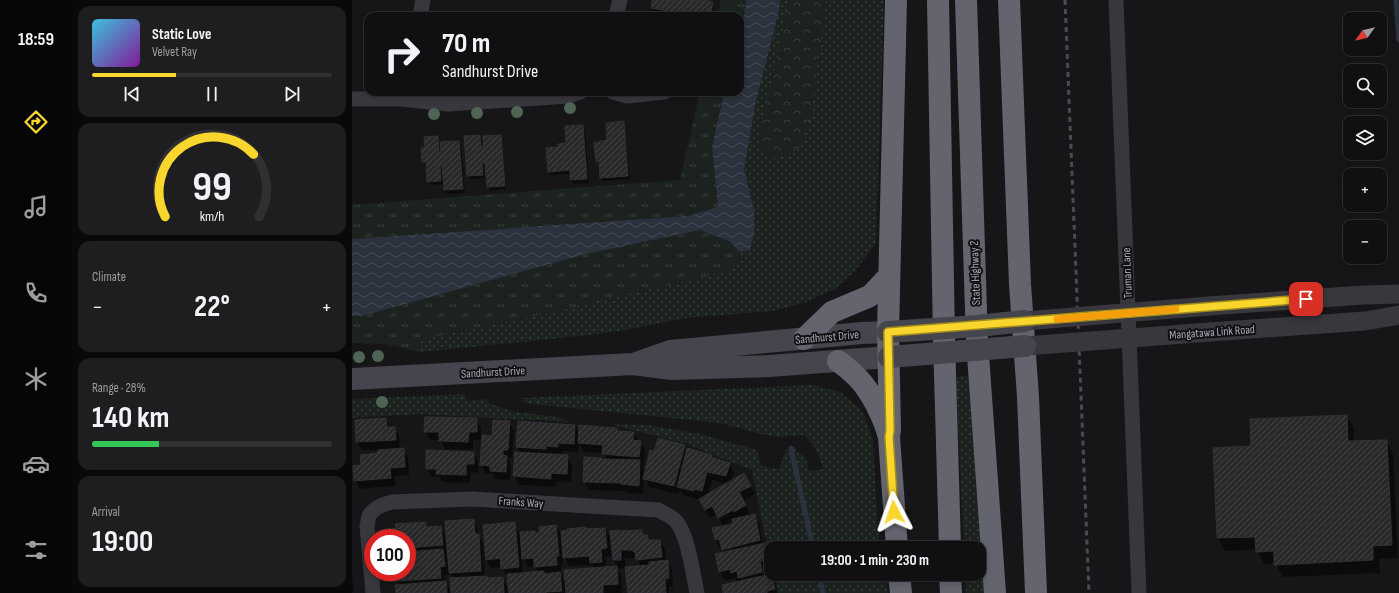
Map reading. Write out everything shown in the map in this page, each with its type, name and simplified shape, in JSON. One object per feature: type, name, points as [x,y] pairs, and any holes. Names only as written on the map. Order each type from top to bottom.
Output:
[{"type":"highway","points":[[896,0],[888,332],[889,437],[896,541]]},
{"type":"highway","points":[[938,0],[944,339],[950,541]]},
{"type":"highway","name":"State Highway 2","points":[[966,0],[977,341],[995,593]]},
{"type":"highway","points":[[1009,0],[1020,284],[1024,321],[1036,593]]},
{"type":"highway","points":[[804,339],[832,312],[870,296],[889,276]]},
{"type":"highway","points":[[838,361],[858,378],[867,390],[879,410],[889,437]]},
{"type":"highway","points":[[900,581],[901,593]]},
{"type":"highway","points":[[950,581],[951,593]]},
{"type":"main road","name":"Sandhurst Drive","points":[[633,364],[670,351],[1024,321]]},
{"type":"main road","name":"Sandhurst Drive","points":[[352,379],[633,364],[672,369],[769,366],[1025,346]]},
{"type":"street","points":[[421,12],[423,0]]},
{"type":"street","points":[[617,12],[620,0]]},
{"type":"street","name":"Truman Lane","points":[[1116,0],[1139,593]]},
{"type":"street","points":[[352,99],[390,96]]},
{"type":"street","points":[[408,96],[448,104],[569,96]]},
{"type":"street","points":[[1024,321],[1332,297],[1399,294]]},
{"type":"street","name":"Mangatawa Link Road","points":[[1025,346],[1365,321],[1399,316]]},
{"type":"street","name":"Franks Way","points":[[373,593],[367,526],[369,516],[375,509],[392,502],[472,499],[658,510],[671,517],[677,522],[682,530],[697,593]]},
{"type":"green space","points":[[721,0],[746,0],[744,16],[744,12],[719,12]]},
{"type":"green space","points":[[780,0],[884,0],[876,243],[855,271],[835,289],[806,302],[773,311],[685,318],[614,332],[420,352],[419,340],[555,312],[612,297],[697,279],[739,263],[740,252],[750,250],[754,210],[744,169],[756,101],[779,11]]},
{"type":"green space","points":[[789,0],[826,0],[810,124],[796,153],[773,158],[761,150],[761,128]]},
{"type":"green space","points":[[699,96],[723,96],[712,147],[718,207],[688,216],[352,239],[352,205],[680,180]]},
{"type":"green space","points":[[701,230],[727,240],[736,247],[740,252],[739,263],[733,269],[697,279],[612,297],[555,312],[419,340],[420,352],[386,344],[352,343],[352,316],[362,316],[586,254]]},
{"type":"green space","points":[[969,376],[981,541],[964,541],[956,377]]},
{"type":"green space","points":[[812,385],[840,392],[863,412],[873,439],[880,541],[766,541],[752,470],[684,443],[610,424],[647,425],[700,434],[757,450],[761,466],[779,469],[786,450],[795,447],[798,452],[806,458],[809,471],[824,469],[814,446],[804,435],[778,437],[720,423],[524,403],[521,398]]},
{"type":"green space","points":[[465,394],[466,401],[486,399],[490,404],[515,412],[559,417],[568,422],[419,414],[352,418],[352,399]]},
{"type":"green space","points":[[774,581],[886,581],[888,593],[776,593]]},
{"type":"green space","points":[[965,581],[984,581],[985,593],[966,593]]},
{"type":"water","points":[[746,0],[780,0],[779,11],[756,101],[744,169],[754,210],[754,233],[750,250],[740,252],[729,241],[700,230],[586,254],[362,316],[352,316],[352,239],[688,216],[718,207],[712,147],[723,96],[744,96],[744,16]]},
{"type":"building","points":[[652,0],[705,0],[713,2],[711,12],[667,12],[651,8]]},
{"type":"building","points":[[624,121],[628,176],[600,178],[599,161],[596,162],[594,143],[607,140],[606,123]]},
{"type":"building","points":[[583,125],[587,179],[570,180],[570,170],[548,172],[546,148],[558,147],[558,144],[566,143],[565,126]]},
{"type":"building","points":[[480,135],[481,147],[483,147],[483,136],[501,135],[505,186],[487,187],[485,163],[482,163],[483,175],[467,176],[464,136]]},
{"type":"building","points":[[438,136],[439,152],[441,152],[440,142],[459,141],[463,189],[444,190],[442,165],[440,165],[441,181],[427,182],[426,162],[422,162],[421,148],[425,148],[424,137]]},
{"type":"building","points":[[1347,415],[1348,441],[1387,440],[1392,545],[1373,546],[1373,560],[1274,565],[1274,551],[1256,552],[1255,537],[1217,538],[1213,448],[1251,446],[1250,419]]},
{"type":"building","points":[[425,417],[477,418],[477,432],[469,432],[468,442],[439,441],[439,432],[424,432]]},
{"type":"building","points":[[386,418],[387,427],[395,427],[396,440],[356,442],[355,420]]},
{"type":"building","points":[[493,420],[510,421],[508,450],[503,450],[503,455],[507,456],[506,472],[490,471],[490,466],[480,465],[482,435],[492,436]]},
{"type":"building","points":[[518,421],[575,425],[574,444],[558,443],[558,447],[546,446],[546,449],[516,447]]},
{"type":"building","points":[[579,425],[617,428],[617,431],[634,432],[633,440],[641,441],[639,457],[602,454],[603,445],[578,443]]},
{"type":"building","points":[[658,438],[685,445],[674,486],[643,479],[650,450],[654,452]]},
{"type":"building","points":[[404,448],[405,467],[390,468],[391,478],[354,481],[353,466],[361,465],[360,455],[378,453],[378,450]]},
{"type":"building","points":[[687,448],[712,455],[711,457],[730,463],[726,476],[707,472],[702,491],[695,489],[694,491],[677,487]]},
{"type":"building","points":[[426,450],[474,452],[474,464],[466,464],[466,475],[436,474],[437,469],[426,469]]},
{"type":"building","points":[[515,452],[568,455],[567,474],[551,473],[551,479],[513,476]]},
{"type":"building","points":[[584,457],[640,460],[639,486],[621,483],[583,482]]},
{"type":"building","points":[[744,473],[751,486],[739,492],[746,505],[734,512],[733,510],[718,518],[712,506],[705,510],[699,499]]},
{"type":"building","points":[[755,514],[760,540],[722,550],[719,539],[715,540],[712,528],[733,524],[732,519]]},
{"type":"building","points":[[474,519],[475,534],[479,534],[481,571],[449,573],[445,521]]},
{"type":"building","points":[[426,522],[426,527],[441,526],[443,545],[416,547],[416,529],[391,529],[396,528],[395,524]]},
{"type":"building","points":[[515,522],[519,567],[501,569],[500,558],[486,560],[483,525]]},
{"type":"building","points":[[556,525],[559,556],[556,556],[557,565],[534,567],[534,558],[522,559],[520,532],[535,531],[535,533],[540,533],[539,527]]},
{"type":"building","points":[[586,527],[586,529],[605,528],[607,548],[601,549],[602,562],[590,563],[589,556],[563,558],[561,531]]},
{"type":"building","points":[[642,530],[642,535],[648,535],[648,540],[660,540],[662,557],[636,560],[635,552],[633,552],[633,550],[621,550],[621,560],[613,560],[610,531]]},
{"type":"building","points":[[764,543],[764,561],[760,561],[762,572],[738,578],[737,571],[731,573],[730,569],[719,572],[715,554]]},
{"type":"building","points":[[443,549],[445,566],[440,567],[441,578],[416,580],[416,551]]},
{"type":"building","points":[[668,560],[669,578],[665,579],[666,593],[628,593],[625,567],[649,565],[649,562]]},
{"type":"building","points":[[617,566],[618,584],[603,585],[603,593],[566,593],[564,570]]},
{"type":"building","points":[[544,571],[544,574],[560,572],[562,591],[546,593],[509,593],[507,574]]},
{"type":"building","points":[[487,576],[488,578],[503,577],[504,593],[451,593],[450,578]]},
{"type":"building","points":[[764,576],[764,581],[773,581],[775,589],[767,591],[767,593],[723,593],[722,585]]},
{"type":"building","points":[[446,581],[447,593],[396,593],[395,585]]},
{"type":"waterway","points":[[1396,0],[1399,40]]},
{"type":"waterway","points":[[791,448],[811,541]]},
{"type":"waterway","points":[[820,581],[823,593]]},
{"type":"railway","points":[[1065,0],[1089,593]]},
{"type":"slow traffic","points":[[1057,319],[1176,309]]},
{"type":"route","points":[[894,512],[889,437],[890,378],[888,332],[1306,299]]}]
